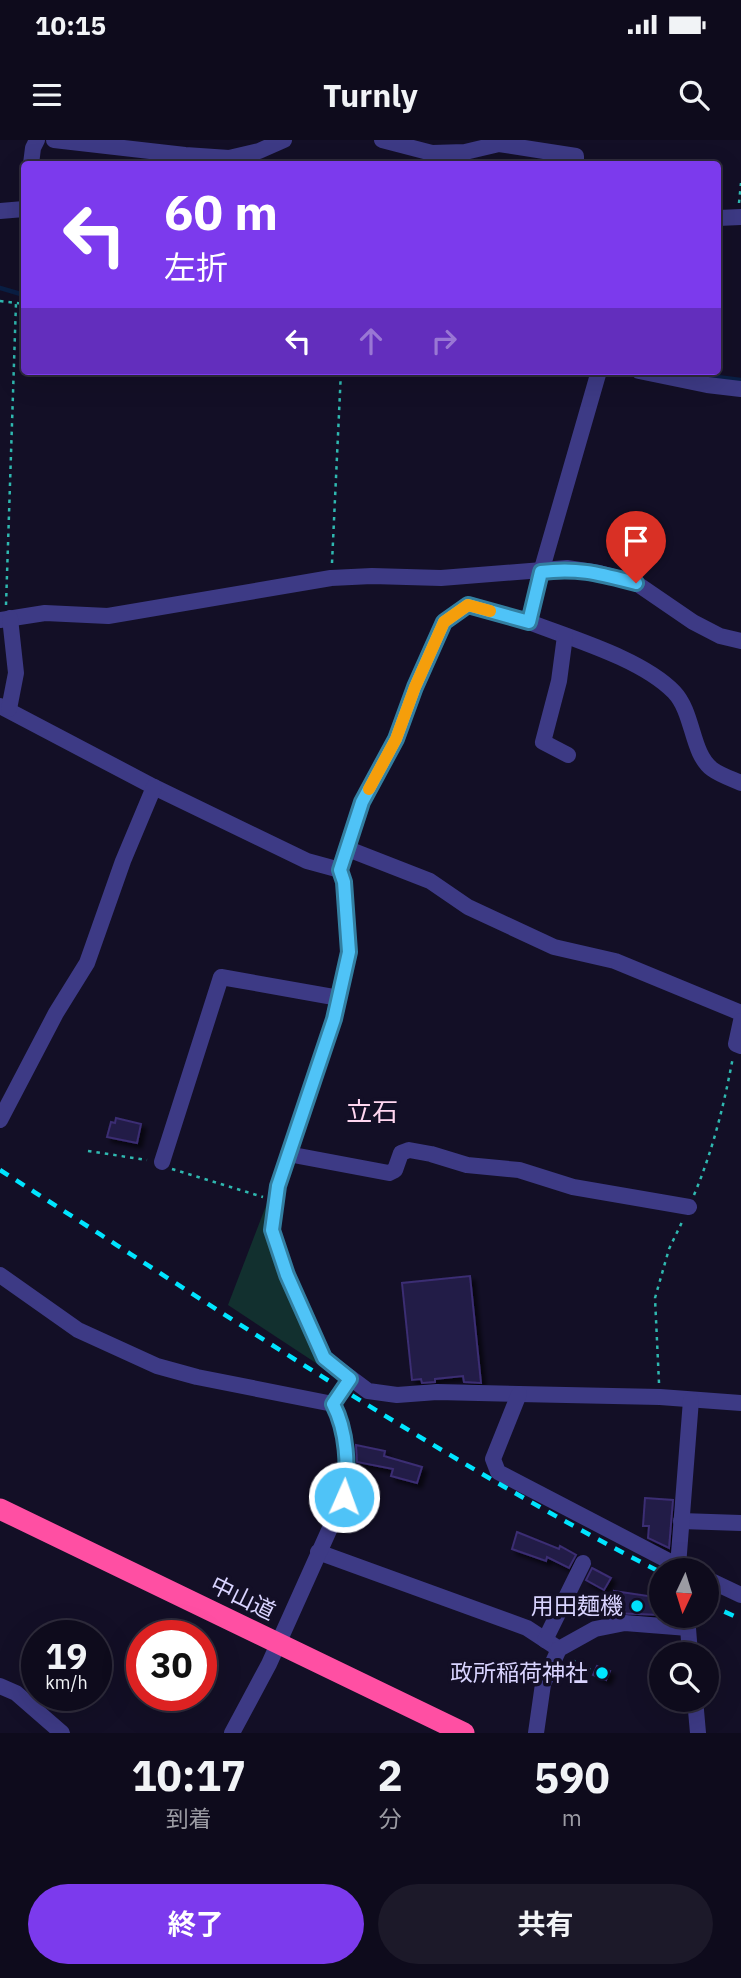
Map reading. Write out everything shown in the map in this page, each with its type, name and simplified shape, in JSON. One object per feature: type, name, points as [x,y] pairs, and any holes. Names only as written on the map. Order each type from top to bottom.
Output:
[{"type":"highway","name":"中山道","points":[[0,1509],[464,1733]]},
{"type":"street","points":[[31,161],[37,140]]},
{"type":"street","points":[[54,140],[187,148],[229,158],[259,151],[285,140]]},
{"type":"street","points":[[382,140],[432,153],[465,152],[499,142],[576,156],[576,161]]},
{"type":"street","points":[[0,211],[21,209]]},
{"type":"street","points":[[721,218],[740,217]]},
{"type":"street","points":[[529,622],[598,375]]},
{"type":"street","points":[[658,375],[741,389]]},
{"type":"street","points":[[340,870],[307,861],[154,787],[5,707],[16,673],[16,656],[5,619],[45,613],[107,616],[331,578],[441,578],[567,568],[636,583],[693,622],[720,636],[741,641]]},
{"type":"street","points":[[741,783],[712,769],[702,758],[689,714],[676,695],[657,676],[596,647],[529,622],[468,605],[444,622],[415,687],[396,739],[362,802],[340,870],[344,882],[349,952],[334,1019],[278,1186],[272,1230],[287,1275],[324,1358],[368,1391],[397,1395],[438,1392],[741,1403]]},
{"type":"street","points":[[565,636],[559,681],[543,742],[568,755]]},
{"type":"street","points":[[0,1120],[56,1013],[87,963],[122,861],[154,787]]},
{"type":"street","points":[[348,849],[430,881],[468,907],[554,947],[615,961],[741,1013]]},
{"type":"street","points":[[162,1162],[221,977],[339,998]]},
{"type":"street","points":[[741,1021],[736,1044],[741,1045]]},
{"type":"street","points":[[288,1154],[389,1173],[394,1170],[401,1153],[409,1150],[467,1165],[519,1170],[573,1187],[689,1207]]},
{"type":"street","points":[[0,1275],[78,1330],[157,1366],[197,1377],[333,1404]]},
{"type":"street","points":[[333,1404],[350,1379]]},
{"type":"street","points":[[519,1394],[493,1459],[498,1472],[663,1558]]},
{"type":"street","points":[[682,1558],[681,1521],[691,1400]]},
{"type":"street","points":[[232,1733],[277,1644],[344,1497],[347,1478],[340,1418],[333,1404]]},
{"type":"street","points":[[681,1521],[741,1523]]},
{"type":"street","points":[[318,1552],[527,1628],[554,1647]]},
{"type":"street","points":[[536,1733],[543,1684],[583,1563]]},
{"type":"street","points":[[719,1585],[741,1595]]},
{"type":"street","points":[[554,1647],[595,1629],[625,1623],[688,1628],[689,1642]]},
{"type":"street","points":[[0,1686],[16,1693],[62,1733]]},
{"type":"street","points":[[696,1712],[698,1733]]},
{"type":"path","points":[[740,217],[741,183]]},
{"type":"path","points":[[0,301],[21,304]]},
{"type":"path","points":[[5,619],[16,303]]},
{"type":"path","points":[[331,578],[341,375]]},
{"type":"path","points":[[88,1151],[162,1162],[170,1169],[276,1201]]},
{"type":"path","points":[[554,1647],[590,1670]]},
{"type":"green space","points":[[267,1203],[267,1215],[324,1363],[322,1367],[228,1305]]},
{"type":"building","points":[[116,1118],[141,1124],[137,1143],[107,1137],[111,1122],[115,1123]]},
{"type":"building","points":[[470,1276],[481,1383],[464,1382],[463,1376],[435,1379],[435,1382],[422,1383],[421,1379],[412,1380],[402,1283]]},
{"type":"building","points":[[356,1445],[385,1451],[384,1456],[422,1467],[417,1483],[391,1476],[393,1469],[357,1462]]},
{"type":"building","points":[[645,1498],[673,1500],[669,1548],[648,1538],[649,1526],[643,1526]]},
{"type":"building","points":[[517,1532],[559,1549],[560,1546],[576,1555],[569,1568],[547,1557],[546,1561],[512,1549]]},
{"type":"building","points":[[592,1568],[611,1578],[604,1590],[586,1580]]},
{"type":"building","name":"用田麺機","points":[[614,1591],[649,1596],[649,1614],[611,1613]]},
{"type":"building","name":"政所稲荷神社","points":[[597,1666],[610,1671],[606,1680],[593,1675]]},
{"type":"waterway","points":[[0,288],[21,294]]},
{"type":"waterway","points":[[702,375],[741,380]]},
{"type":"railway","points":[[0,1170],[409,1430],[576,1528],[649,1566]]},
{"type":"railway","points":[[719,1609],[741,1619]]},
{"type":"slow traffic","points":[[369,789],[396,739],[415,687],[444,622],[468,605],[490,611]]},
{"type":"place","name":"用田麺機","points":[[637,1606]]},
{"type":"place","name":"政所稲荷神社","points":[[602,1673]]},
{"type":"district","name":"立石","points":[[372,1112]]},
{"type":"route","points":[[344,1497],[347,1478],[345,1447],[340,1418],[333,1404],[350,1379],[324,1358],[287,1275],[272,1230],[278,1186],[334,1019],[349,952],[344,882],[340,870],[362,802],[396,739],[415,687],[444,622],[468,605],[529,622],[541,572],[567,568],[636,583]]}]
